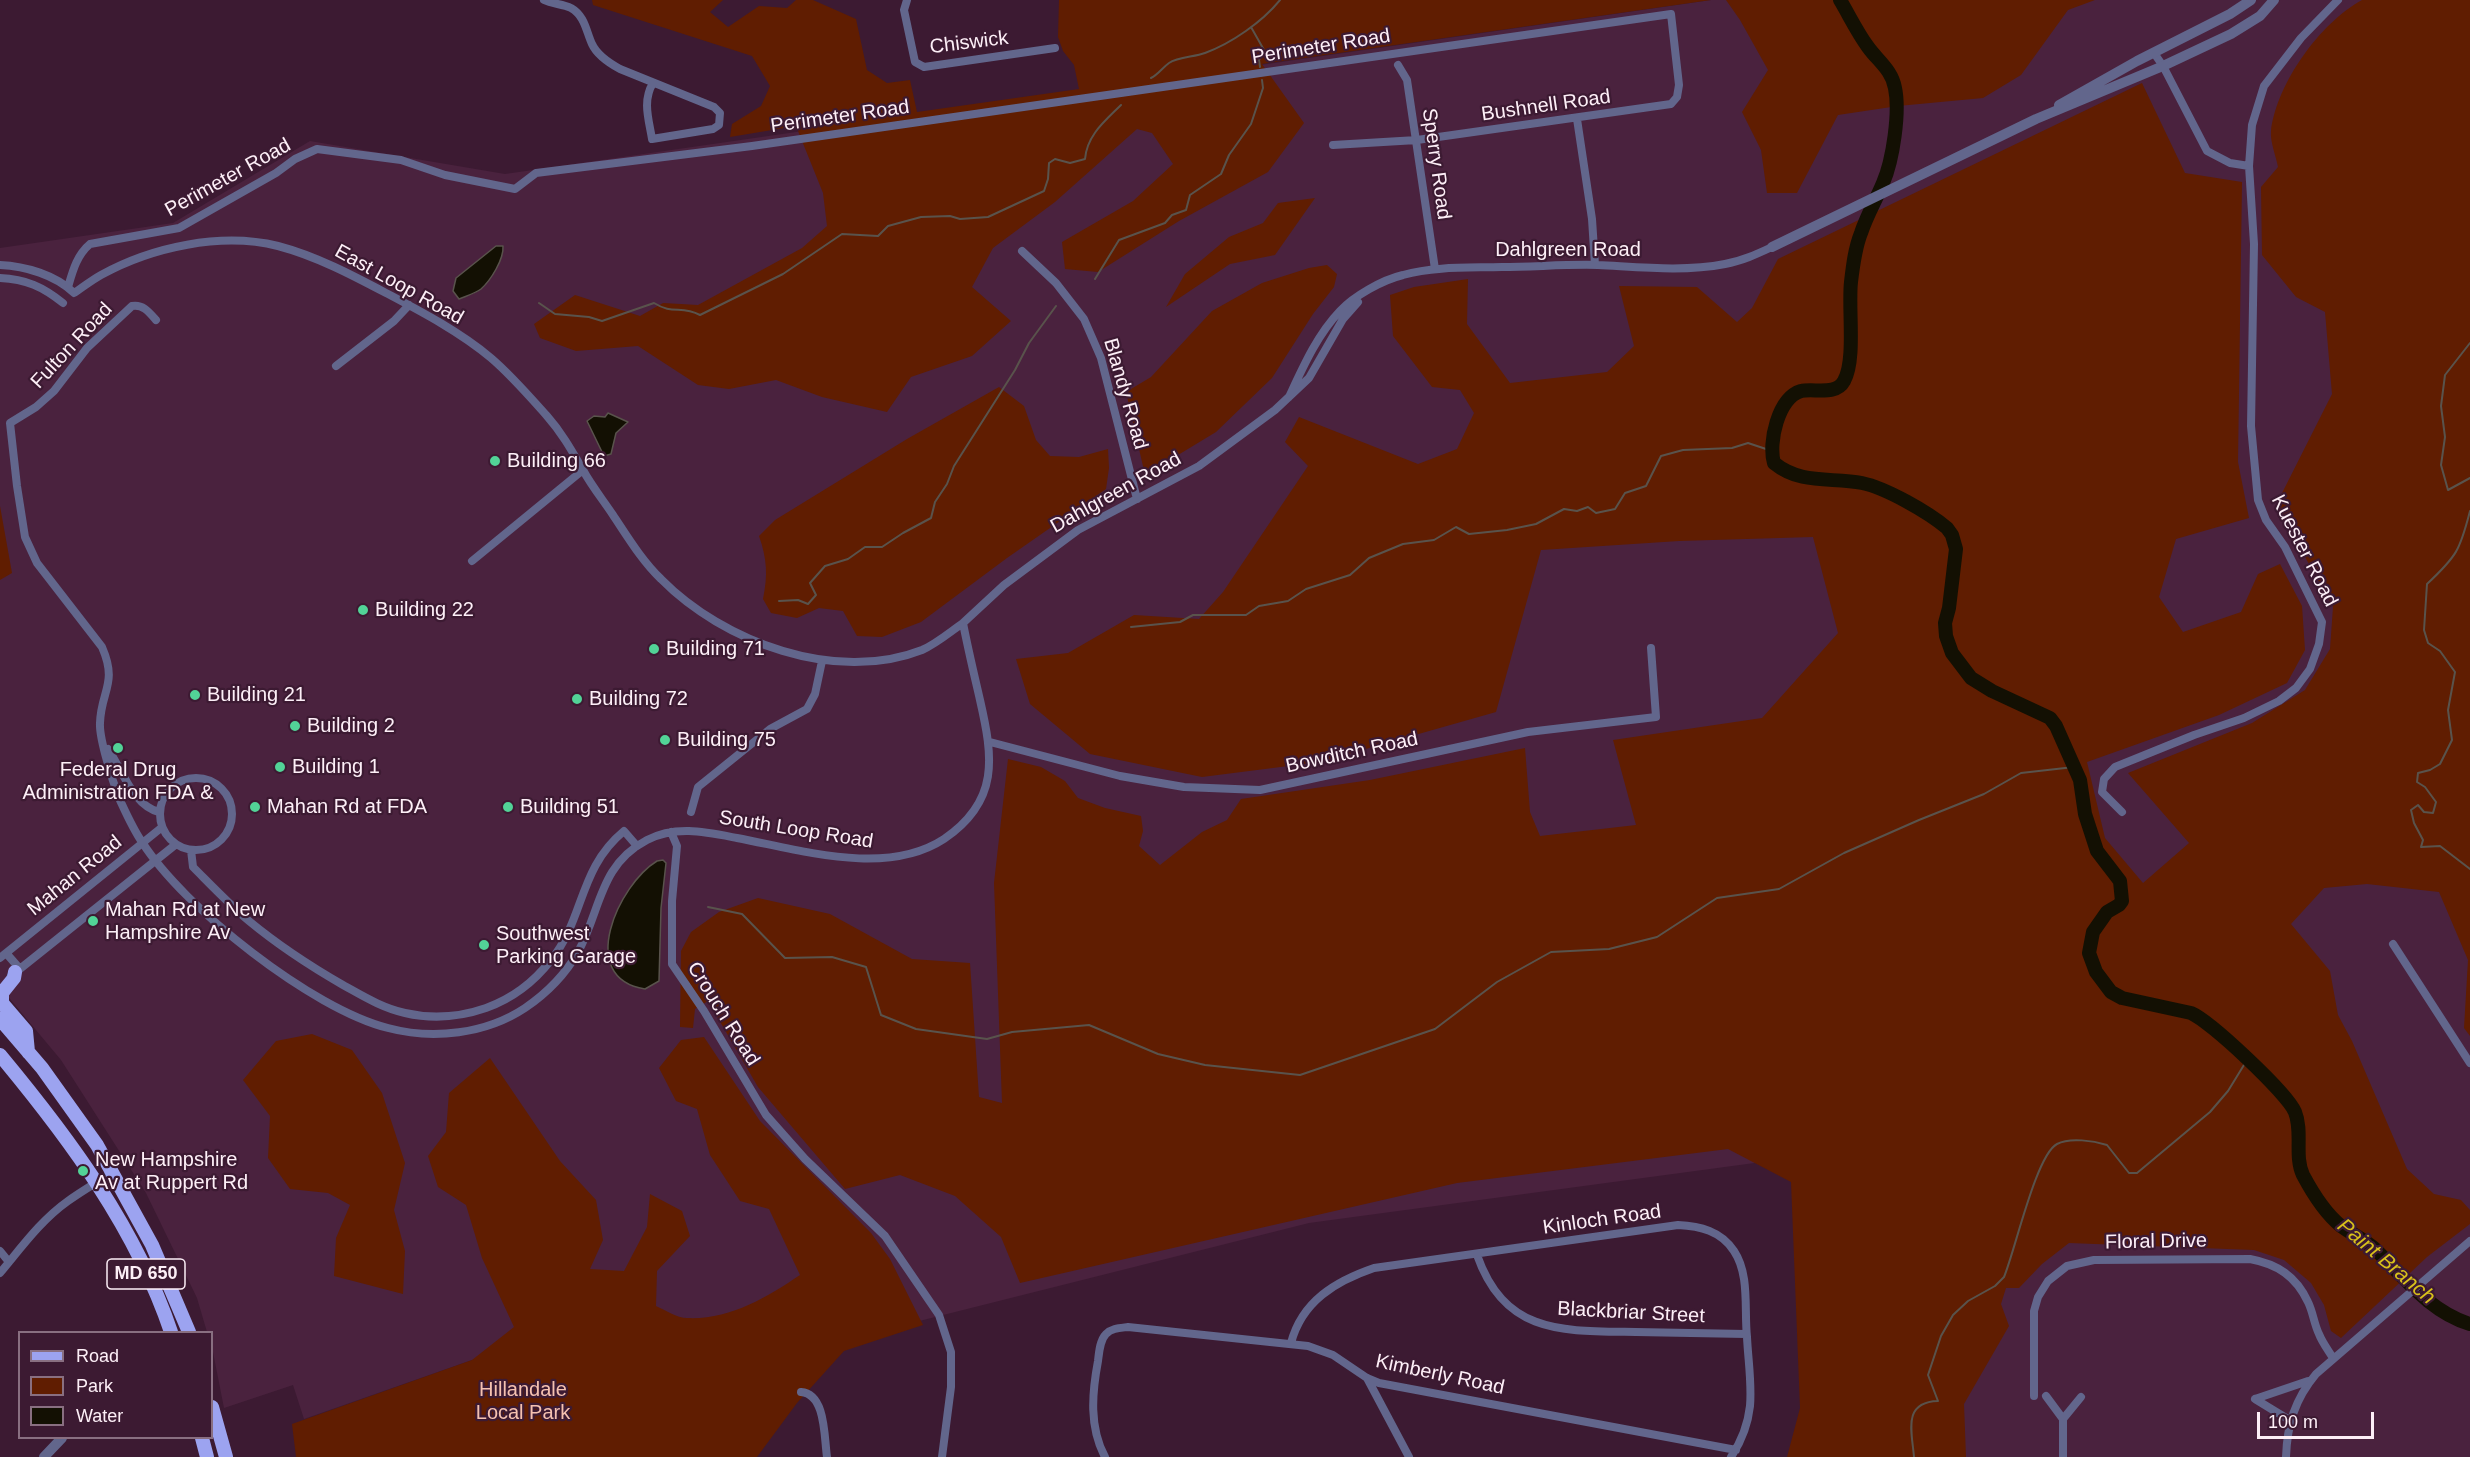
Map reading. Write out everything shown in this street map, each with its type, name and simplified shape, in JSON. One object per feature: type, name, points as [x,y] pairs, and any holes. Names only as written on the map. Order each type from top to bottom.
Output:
[{"type":"main road","points":[[17,971],[2,993],[2,1003],[26,1032],[28,1052]]},
{"type":"main road","name":"MD 650","points":[[0,1019],[75,1112],[97,1145],[152,1245],[189,1331]]},
{"type":"main road","name":"MD 650","points":[[0,1055],[69,1141],[97,1183],[137,1255],[171,1331]]},
{"type":"main road","points":[[213,1411],[226,1457]]},
{"type":"main road","points":[[202,1439],[207,1457]]},
{"type":"street","points":[[544,0],[571,4],[582,19],[591,43],[605,60],[620,69],[714,107],[720,113],[719,125],[713,129],[652,139],[646,105],[653,83]]},
{"type":"street","name":"Chiswick","points":[[907,0],[904,10],[915,62],[924,67],[1055,48]]},
{"type":"street","points":[[2036,119],[2100,81],[2230,14],[2251,0]]},
{"type":"street","points":[[1772,247],[2036,119],[2163,66],[2246,26],[2260,16],[2274,0]]},
{"type":"street","points":[[2154,53],[2163,66],[2206,151],[2230,163],[2249,166],[2252,125],[2264,86],[2301,38],[2338,0]]},
{"type":"street","name":"Bushnell Road","points":[[1333,145],[1417,140],[1671,104],[1677,97],[1679,85],[1671,14]]},
{"type":"street","name":"Perimeter Road","points":[[71,290],[75,265],[82,251],[90,243],[179,228],[317,149],[401,160],[445,175],[515,189],[536,173],[752,146],[1671,14]]},
{"type":"street","name":"Sperry Road","points":[[1398,65],[1407,80],[1435,269]]},
{"type":"street","points":[[1577,119],[1592,219],[1595,265]]},
{"type":"street","name":"Kuester Road","points":[[2122,812],[2102,792],[2104,779],[2115,767],[2194,735],[2244,718],[2278,700],[2296,688],[2310,669],[2319,644],[2322,622],[2285,547],[2266,520],[2258,500],[2251,426],[2254,244],[2249,166]]},
{"type":"street","name":"East Loop Road","points":[[71,290],[139,259],[186,245],[233,241],[276,246],[311,257],[432,317],[491,358],[547,417],[572,450],[583,471],[631,542],[661,579],[692,604],[739,634],[787,653],[822,661],[871,663]]},
{"type":"street","name":"Dahlgreen Road","points":[[871,663],[923,650],[963,623],[1004,585],[1078,530],[1199,466],[1247,433],[1309,378],[1343,319],[1366,293],[1401,275],[1435,269],[1595,265],[1685,268],[1724,264],[1772,247]]},
{"type":"street","name":"Blandy Road","points":[[1022,251],[1056,283],[1084,319],[1101,358],[1137,499]]},
{"type":"street","points":[[0,265],[29,269],[71,290]]},
{"type":"street","points":[[0,278],[32,283],[45,289],[63,303]]},
{"type":"street","points":[[336,366],[394,321],[409,305]]},
{"type":"street","name":"Fulton Road","points":[[109,664],[102,647],[37,563],[25,537],[10,423],[36,407],[54,392],[87,348],[132,306],[148,310],[156,320]]},
{"type":"street","points":[[472,561],[583,471]]},
{"type":"street","points":[[963,623],[990,742]]},
{"type":"street","name":"Bowditch Road","points":[[990,742],[1120,776],[1184,787],[1260,789],[1528,732],[1656,717],[1651,648]]},
{"type":"street","points":[[691,812],[698,787],[770,729],[807,709],[815,694],[822,661]]},
{"type":"street","name":"Mahan Road","points":[[109,664],[110,681],[99,724],[102,739],[120,800],[142,843],[156,860]]},
{"type":"street","points":[[102,739],[140,801],[148,808],[159,812]]},
{"type":"street","name":"South Loop Road","points":[[156,860],[224,929],[297,983],[355,1016],[378,1026],[401,1031],[443,1034],[494,1023],[516,1013],[546,992],[566,970],[579,950],[603,886],[612,870],[626,854],[649,839],[671,832],[700,831],[871,860],[896,858],[924,849],[950,834],[970,815],[984,791],[990,768],[990,742]]},
{"type":"street","points":[[204,778],[222,787],[231,803],[231,821],[223,837],[214,844],[203,849],[191,850],[175,845],[161,828],[159,812],[165,795],[174,786],[184,780],[204,778]]},
{"type":"street","name":"Mahan Road","points":[[3,955],[161,828]]},
{"type":"street","points":[[191,850],[193,867],[249,920],[285,948],[374,1002],[404,1013],[436,1016],[483,1009],[505,1000],[526,986],[545,968],[560,948],[573,920],[588,877],[607,848],[624,831],[637,846]]},
{"type":"street","name":"Crouch Road","points":[[671,832],[677,846],[672,901],[672,964],[766,1114],[805,1159],[885,1236],[939,1315],[951,1352],[951,1388],[942,1457]]},
{"type":"street","name":"Mahan Road","points":[[0,985],[175,845]]},
{"type":"street","points":[[2393,944],[2470,1063]]},
{"type":"street","points":[[3,955],[17,971]]},
{"type":"street","points":[[0,1273],[52,1214],[67,1201],[112,1173]]},
{"type":"street","name":"Kinloch Road","points":[[1291,1343],[1298,1323],[1307,1308],[1338,1282],[1374,1268],[1678,1225],[1707,1229],[1727,1242],[1740,1264],[1744,1282],[1750,1406],[1745,1427],[1734,1453]]},
{"type":"street","points":[[2286,1457],[2287,1432],[2305,1387],[2333,1358],[2470,1241]]},
{"type":"street","points":[[0,1251],[9,1262]]},
{"type":"street","name":"Blackbriar Street","points":[[1477,1255],[1490,1284],[1503,1301],[1525,1317],[1554,1328],[1582,1331],[1746,1334]]},
{"type":"street","name":"Floral Drive","points":[[2034,1396],[2034,1311],[2038,1297],[2048,1281],[2067,1266],[2094,1260],[2250,1259],[2273,1265],[2289,1274],[2298,1285],[2308,1302],[2318,1333],[2333,1358]]},
{"type":"street","name":"Kimberly Road","points":[[1105,1457],[1095,1427],[1093,1401],[1099,1352],[1106,1334],[1112,1329],[1128,1327],[1291,1343],[1333,1355],[1367,1378],[1379,1383],[1734,1453]]},
{"type":"street","points":[[1367,1378],[1409,1457]]},
{"type":"street","points":[[2290,1421],[2255,1399],[2311,1380]]},
{"type":"street","points":[[801,1392],[809,1392],[815,1397],[827,1457]]},
{"type":"street","points":[[2046,1396],[2063,1419],[2063,1457]]},
{"type":"street","points":[[2063,1419],[2081,1397]]},
{"type":"street","points":[[44,1457],[60,1439]]},
{"type":"shaded area","points":[[1711,0],[2470,0],[2470,1457],[1818,1457],[1799,1157],[1309,1223],[800,1351],[549,1333],[304,1419],[293,1385],[224,1408],[213,1352],[213,1331],[207,1331],[197,1298],[146,1193],[61,1060],[0,987],[0,248],[173,223],[310,141],[505,174]]},
{"type":"green space","points":[[592,0],[723,0],[710,12],[728,27],[759,6],[787,8],[796,0],[813,0],[856,19],[867,70],[887,83],[910,80],[917,112],[1079,89],[1074,65],[1063,51],[1058,37],[1059,0],[1711,0],[1262,64],[1304,123],[1268,172],[1179,221],[1098,272],[1065,269],[1062,242],[1133,201],[1173,164],[1152,133],[1137,129],[1055,202],[993,248],[972,287],[1011,321],[972,356],[911,377],[887,412],[822,397],[776,380],[729,389],[698,385],[638,346],[576,351],[540,338],[534,324],[575,295],[640,316],[663,303],[698,305],[802,248],[827,226],[823,193],[796,126],[730,137],[732,124],[761,106],[770,86],[752,56],[593,5]]},
{"type":"green space","points":[[1726,0],[2095,0],[2068,10],[2021,75],[1983,98],[1898,106],[1838,115],[1797,193],[1767,193],[1761,150],[1742,112],[1768,70]]},
{"type":"green space","points":[[2362,0],[2470,0],[2470,1036],[2464,1028],[2468,960],[2439,892],[2367,884],[2324,888],[2291,924],[2330,971],[2338,1015],[2352,1041],[2407,1169],[2434,1194],[2461,1200],[2470,1210],[2470,1224],[2427,1257],[2341,1338],[2331,1331],[2324,1305],[2311,1283],[2284,1260],[2254,1250],[2069,1243],[2042,1264],[2019,1288],[2006,1288],[2001,1304],[2009,1326],[1964,1404],[1966,1457],[1787,1457],[1800,1408],[1791,1182],[1728,1149],[1457,1183],[1020,1283],[1001,1237],[955,1196],[900,1175],[845,1189],[758,1087],[708,1001],[695,1009],[693,1028],[680,1027],[681,951],[691,932],[719,912],[758,898],[830,914],[912,959],[970,963],[979,1097],[1002,1103],[994,883],[1008,759],[1041,767],[1065,781],[1078,798],[1105,808],[1141,816],[1143,831],[1139,846],[1160,865],[1202,832],[1227,820],[1241,799],[1370,780],[1525,748],[1530,812],[1540,836],[1636,825],[1613,740],[1762,718],[1838,633],[1813,537],[1679,541],[1541,550],[1496,712],[1320,762],[1202,777],[1090,754],[1030,704],[1016,659],[1068,653],[1134,615],[1199,619],[1223,592],[1308,466],[1285,442],[1299,417],[1418,464],[1457,449],[1474,413],[1460,390],[1432,387],[1393,336],[1390,295],[1414,287],[1468,279],[1467,324],[1510,383],[1607,372],[1634,346],[1619,286],[1697,287],[1737,322],[1752,308],[1778,259],[2142,83],[2185,173],[2242,182],[2238,462],[2249,518],[2176,539],[2159,597],[2183,632],[2241,612],[2258,574],[2280,564],[2302,606],[2305,650],[2287,683],[2219,715],[2087,762],[2105,838],[2143,883],[2189,843],[2128,773],[2252,723],[2305,690],[2330,649],[2333,607],[2276,505],[2332,394],[2325,312],[2296,297],[2262,255],[2261,187],[2278,167],[2271,131],[2275,113],[2291,75],[2316,39],[2331,23]]},
{"type":"green space","points":[[1315,198],[1275,255],[1230,264],[1166,307],[1185,274],[1229,237],[1263,223],[1278,203]]},
{"type":"green space","points":[[1327,265],[1337,274],[1334,287],[1313,314],[1272,378],[1216,432],[1145,475],[1126,392],[1151,377],[1212,311],[1262,283],[1309,268]]},
{"type":"green space","points":[[999,387],[1024,406],[1036,440],[1050,456],[1079,457],[1108,449],[1109,468],[1106,489],[921,622],[882,637],[857,636],[843,611],[819,608],[797,618],[771,613],[763,599],[766,567],[759,536],[775,520],[907,439]]},
{"type":"green space","points":[[0,506],[12,573],[0,580]]},
{"type":"green space","points":[[312,1034],[352,1050],[382,1093],[405,1163],[394,1210],[405,1251],[403,1294],[334,1276],[336,1238],[350,1205],[328,1193],[290,1189],[268,1158],[270,1116],[243,1080],[276,1041]]},
{"type":"green space","name":"Hillandale Local Park","points":[[704,1037],[760,1121],[871,1233],[890,1259],[923,1325],[844,1351],[797,1403],[757,1457],[296,1457],[292,1424],[472,1360],[514,1327],[482,1258],[466,1205],[438,1187],[428,1156],[446,1132],[449,1093],[490,1058],[560,1161],[596,1200],[603,1240],[590,1269],[624,1271],[647,1227],[650,1194],[682,1211],[690,1236],[657,1271],[656,1306],[683,1318],[718,1315],[746,1306],[800,1275],[769,1209],[740,1201],[710,1155],[697,1109],[676,1101],[659,1068],[681,1040]]},
{"type":"water","points":[[496,246],[503,246],[503,251],[493,275],[481,289],[459,299],[453,291],[456,278]]},
{"type":"water","points":[[608,413],[628,422],[616,433],[611,454],[604,456],[587,421],[594,416],[605,417]]},
{"type":"water","points":[[663,860],[666,863],[661,908],[659,981],[645,989],[624,981],[612,968],[608,950],[610,930],[629,889],[657,861]]},
{"type":"waterway","points":[[1151,78],[1173,61],[1205,53],[1236,38],[1255,24],[1280,0]]},
{"type":"waterway","name":"Paint Branch","points":[[1840,0],[1864,41],[1888,71],[1893,82],[1897,110],[1895,136],[1887,173],[1857,245],[1850,293],[1851,347],[1848,372],[1844,381],[1836,388],[1801,391],[1786,402],[1774,433],[1772,444],[1774,463],[1795,475],[1862,483],[1883,490],[1906,501],[1947,528],[1952,535],[1956,549],[1945,623],[1946,636],[1952,653],[1971,678],[1992,691],[2050,718],[2056,726],[2080,780],[2085,814],[2097,851],[2120,881],[2122,901],[2107,912],[2093,932],[2089,953],[2096,972],[2111,992],[2122,998],[2191,1013],[2214,1029],[2247,1058],[2278,1090],[2295,1112],[2300,1168],[2330,1215],[2341,1226],[2375,1249],[2430,1302],[2442,1311],[2470,1324]]},
{"type":"waterway","points":[[1251,27],[1264,50],[1259,60],[1260,67]]},
{"type":"waterway","points":[[1095,279],[1119,240],[1165,223],[1172,215],[1186,210],[1190,195],[1221,174],[1229,155],[1251,124],[1263,88],[1262,80]]},
{"type":"waterway","points":[[539,303],[555,314],[589,317],[602,321],[654,303],[667,309],[700,315],[783,274],[842,234],[878,236],[888,226],[921,217],[950,216],[960,219],[988,217],[1044,191],[1048,179],[1049,163],[1055,159],[1070,163],[1085,159],[1086,150],[1093,136],[1121,105]]},
{"type":"waterway","points":[[779,601],[798,600],[808,604],[816,595],[810,583],[825,566],[848,559],[865,547],[882,547],[931,518],[935,502],[947,484],[954,466],[1015,370],[1029,343],[1056,306]]},
{"type":"waterway","points":[[2470,343],[2445,375],[2441,406],[2445,437],[2441,465],[2448,490],[2470,478]]},
{"type":"waterway","points":[[1131,627],[1180,622],[1193,615],[1246,615],[1259,606],[1288,601],[1306,589],[1350,575],[1369,558],[1403,544],[1434,540],[1456,527],[1469,534],[1507,530],[1536,524],[1564,509],[1577,511],[1588,507],[1596,513],[1615,509],[1625,493],[1646,486],[1661,456],[1683,450],[1732,448],[1748,443],[1772,451]]},
{"type":"waterway","points":[[2470,511],[2456,552],[2427,584],[2424,630],[2428,643],[2440,651],[2455,672],[2448,710],[2452,740],[2440,764],[2418,773],[2417,782],[2425,787],[2436,802],[2433,813],[2424,812],[2418,805],[2411,810],[2414,823],[2423,840],[2421,847],[2440,846],[2470,869]]},
{"type":"waterway","points":[[708,907],[742,914],[785,958],[832,957],[866,967],[881,1015],[916,1029],[987,1039],[1012,1032],[1089,1025],[1158,1054],[1205,1065],[1300,1075],[1435,1029],[1497,982],[1551,952],[1609,949],[1657,937],[1717,898],[1779,889],[1844,853],[1984,794],[2021,773],[2074,767]]},
{"type":"waterway","points":[[1914,1457],[1911,1429],[1914,1413],[1919,1407],[1938,1401],[1928,1375],[1941,1336],[1953,1315],[1968,1301],[1995,1286],[2004,1277],[2034,1184],[2049,1152],[2057,1144],[2068,1141],[2082,1140],[2107,1145],[2129,1173],[2137,1173],[2210,1112],[2228,1091],[2247,1060]]},
{"type":"place","name":"Building 66","points":[[495,461]]},
{"type":"place","name":"Building 22","points":[[363,610]]},
{"type":"place","name":"Building 71","points":[[654,649]]},
{"type":"place","name":"Building 21","points":[[195,695]]},
{"type":"place","name":"Building 72","points":[[577,699]]},
{"type":"place","name":"Building 2","points":[[295,726]]},
{"type":"place","name":"Building 75","points":[[665,740]]},
{"type":"place","name":"Federal Drug Administration FDA &","points":[[118,748]]},
{"type":"place","name":"Building 1","points":[[280,767]]},
{"type":"place","name":"Mahan Rd at FDA","points":[[255,807]]},
{"type":"place","name":"Building 51","points":[[508,807]]},
{"type":"place","name":"Mahan Rd at New Hampshire Av","points":[[93,921]]},
{"type":"place","name":"Southwest Parking Garage","points":[[484,945]]},
{"type":"place","name":"New Hampshire Av at Ruppert Rd","points":[[83,1171]]}]
